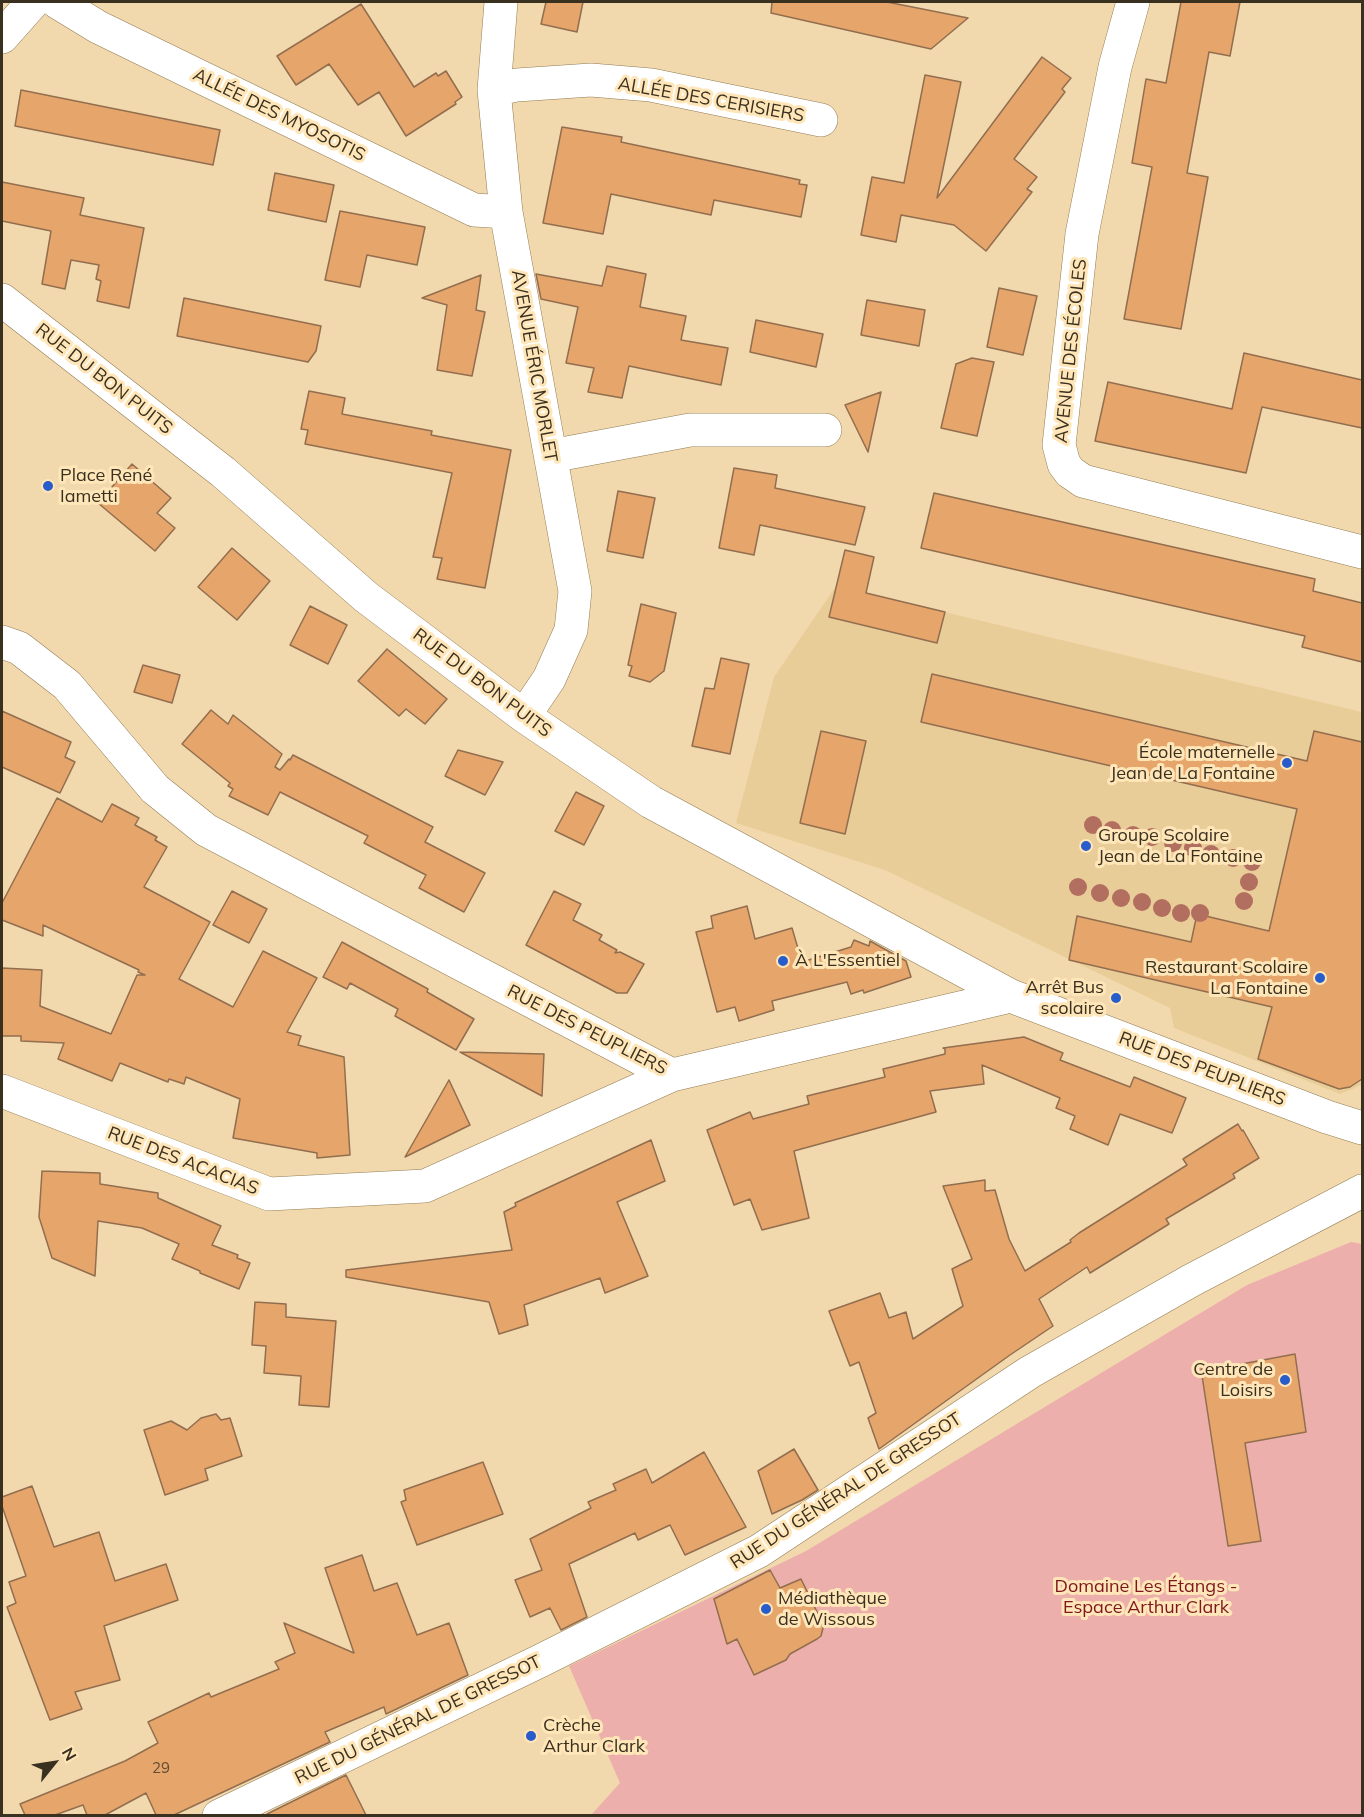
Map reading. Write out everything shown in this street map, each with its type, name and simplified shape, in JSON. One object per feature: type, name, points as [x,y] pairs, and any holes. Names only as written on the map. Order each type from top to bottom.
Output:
[{"type":"street","points":[[2,37],[33,2]]},
{"type":"street","name":"ALLÉE DES MYOSOTIS","points":[[57,2],[98,27],[474,210],[506,212]]},
{"type":"street","name":"AVENUE ÉRIC MORLET","points":[[501,2],[494,90],[506,212],[575,591],[571,630],[549,679],[524,716]]},
{"type":"street","name":"AVENUE DES ÉCOLES","points":[[1132,2],[1115,67],[1082,234],[1059,445],[1064,464],[1083,482],[1362,552]]},
{"type":"street","name":"ALLÉE DES CERISIERS","points":[[494,90],[517,85],[591,80],[651,85],[821,120]]},
{"type":"street","name":"RUE DU BON PUITS","points":[[2,300],[223,472],[366,597],[524,716],[651,802],[1011,996]]},
{"type":"street","points":[[551,456],[690,430],[825,430]]},
{"type":"street","name":"RUE DES PEUPLIERS","points":[[2,642],[19,648],[67,685],[155,789],[206,830],[672,1075],[1011,996],[1327,1117],[1362,1128]]},
{"type":"street","name":"RUE DES ACACIAS","points":[[2,1091],[269,1194],[425,1186],[672,1075]]},
{"type":"street","name":"RUE DU GÉNÉRAL DE GRESSOT","points":[[219,1815],[530,1666],[759,1551],[1030,1372],[1192,1280],[1362,1191]]},
{"type":"shaded area","name":"Groupe Scolaire Jean de La Fontaine","points":[[836,586],[1362,712],[1362,1085],[1340,1094],[1174,1028],[1170,1008],[885,870],[736,823],[774,677]]},
{"type":"green space","name":"Domaine Les Étangs - Espace Arthur Clark","points":[[1351,1242],[1362,1244],[1362,1815],[591,1815],[620,1783],[569,1666],[806,1551],[1247,1285]]},
{"type":"building","points":[[546,2],[583,2],[577,32],[541,24]]},
{"type":"building","points":[[772,2],[887,2],[968,18],[931,49],[771,13]]},
{"type":"building","points":[[1181,2],[1240,2],[1230,56],[1209,52],[1187,173],[1208,177],[1181,329],[1124,319],[1152,167],[1132,163],[1146,79],[1166,83]]},
{"type":"building","points":[[361,4],[414,87],[436,73],[438,76],[446,71],[462,97],[455,102],[456,104],[406,136],[379,92],[358,105],[329,64],[296,85],[277,56]]},
{"type":"building","points":[[1042,57],[1071,78],[1062,89],[1065,92],[1014,159],[1037,177],[1027,189],[1032,192],[986,251],[954,225],[901,215],[896,242],[861,235],[872,177],[904,183],[925,75],[961,82],[937,198]]},
{"type":"building","points":[[21,90],[220,130],[213,165],[15,126]]},
{"type":"building","points":[[562,127],[622,137],[621,142],[800,180],[799,184],[807,185],[801,217],[714,200],[711,215],[611,194],[603,234],[543,223]]},
{"type":"building","points":[[275,173],[334,185],[326,222],[268,210]]},
{"type":"building","points":[[2,182],[84,198],[80,215],[144,228],[129,308],[97,301],[101,281],[96,279],[99,265],[71,260],[65,289],[42,284],[51,231],[2,221]]},
{"type":"building","points":[[340,211],[425,227],[417,265],[367,255],[360,287],[325,280]]},
{"type":"building","points":[[607,266],[646,274],[640,307],[686,316],[681,340],[728,348],[721,385],[629,366],[622,398],[588,392],[594,368],[566,363],[578,307],[541,299],[536,274],[602,286]]},
{"type":"building","points":[[481,275],[476,310],[485,312],[472,376],[437,370],[447,305],[422,298]]},
{"type":"building","points":[[999,288],[1037,296],[1023,355],[987,347]]},
{"type":"building","points":[[184,298],[321,326],[316,351],[308,362],[177,336]]},
{"type":"building","points":[[867,300],[925,310],[919,346],[861,335]]},
{"type":"building","points":[[756,320],[823,334],[816,367],[750,352]]},
{"type":"building","points":[[1244,353],[1362,380],[1362,428],[1262,407],[1246,473],[1095,441],[1108,382],[1232,409]]},
{"type":"building","points":[[972,358],[994,362],[977,436],[941,428],[956,364]]},
{"type":"building","points":[[309,391],[345,398],[342,414],[432,431],[431,435],[511,450],[485,588],[437,579],[442,558],[433,557],[452,473],[305,444],[308,430],[301,429]]},
{"type":"building","points":[[881,392],[868,452],[845,405]]},
{"type":"building","points":[[132,464],[171,498],[157,513],[175,528],[155,551],[98,503]]},
{"type":"building","points":[[734,468],[777,475],[775,488],[865,507],[855,545],[760,525],[754,555],[719,548]]},
{"type":"building","points":[[618,491],[655,498],[643,558],[607,551]]},
{"type":"building","points":[[934,493],[1315,579],[1313,591],[1362,603],[1362,662],[1302,647],[1305,636],[921,548]]},
{"type":"building","points":[[232,548],[270,581],[237,620],[198,587]]},
{"type":"building","points":[[845,550],[874,557],[866,593],[945,612],[937,643],[829,617]]},
{"type":"building","points":[[641,604],[676,613],[664,671],[650,682],[629,676],[632,666],[628,665]]},
{"type":"building","points":[[310,606],[347,625],[328,664],[290,645]]},
{"type":"building","points":[[387,649],[447,699],[425,724],[406,709],[399,716],[358,681]]},
{"type":"building","points":[[721,658],[749,664],[730,754],[692,746],[705,688],[714,689]]},
{"type":"building","points":[[143,665],[180,675],[172,703],[134,692]]},
{"type":"building","points":[[932,674],[1307,761],[1314,731],[1362,742],[1362,1079],[1350,1087],[1339,1089],[1258,1059],[1272,1007],[1069,960],[1077,916],[1191,942],[1197,914],[1269,931],[1297,809],[921,722]]},
{"type":"building","points":[[211,710],[228,724],[233,715],[282,754],[275,767],[280,770],[293,755],[433,827],[425,842],[485,873],[464,912],[419,888],[426,875],[364,843],[368,836],[280,792],[268,815],[229,796],[233,789],[228,786],[230,783],[182,744]]},
{"type":"building","points":[[2,711],[71,742],[65,757],[75,762],[60,793],[2,767]]},
{"type":"building","points":[[821,731],[866,741],[845,834],[800,823]]},
{"type":"building","points":[[458,750],[503,762],[485,795],[445,776]]},
{"type":"building","points":[[576,792],[604,806],[584,845],[555,831]]},
{"type":"building","points":[[57,798],[102,822],[112,804],[139,818],[135,825],[157,837],[155,840],[167,847],[144,887],[210,922],[179,979],[233,1007],[263,951],[317,978],[287,1032],[301,1036],[298,1045],[344,1057],[350,1155],[317,1158],[317,1153],[233,1138],[240,1099],[186,1077],[184,1084],[169,1079],[168,1082],[120,1063],[112,1081],[58,1059],[64,1043],[21,1041],[21,1036],[2,1036],[2,968],[42,970],[40,1006],[111,1034],[137,975],[145,975],[138,972],[139,970],[43,925],[43,936],[2,920],[2,903]]},
{"type":"building","points":[[232,891],[267,909],[249,943],[213,925]]},
{"type":"building","points":[[554,891],[581,904],[573,920],[602,935],[599,940],[617,950],[615,953],[620,952],[644,964],[627,993],[617,993],[526,945]]},
{"type":"building","points":[[747,906],[755,939],[792,928],[802,962],[851,947],[854,940],[869,946],[870,941],[906,961],[911,977],[864,993],[863,990],[851,994],[847,982],[772,1001],[774,1010],[739,1021],[735,1007],[717,1012],[696,932],[713,928],[711,916]]},
{"type":"building","points":[[342,942],[428,989],[427,992],[474,1019],[456,1050],[395,1016],[398,1009],[350,983],[347,989],[323,977]]},
{"type":"building","points":[[1024,1037],[1063,1053],[1060,1060],[1130,1087],[1134,1077],[1186,1098],[1172,1133],[1120,1114],[1108,1145],[1070,1129],[1075,1116],[1056,1108],[1060,1098],[982,1065],[984,1084],[930,1091],[936,1112],[794,1151],[809,1218],[762,1230],[750,1199],[734,1205],[707,1130],[750,1112],[753,1119],[809,1104],[807,1096],[885,1077],[883,1069],[945,1054],[943,1048]]},
{"type":"building","points":[[460,1052],[544,1054],[542,1096]]},
{"type":"building","points":[[449,1080],[470,1125],[405,1157]]},
{"type":"building","points":[[1238,1124],[1259,1158],[1233,1174],[1235,1178],[1166,1219],[1169,1224],[1090,1273],[1087,1267],[1039,1299],[1053,1326],[879,1449],[868,1418],[876,1413],[859,1362],[850,1366],[829,1311],[880,1293],[889,1318],[906,1312],[913,1339],[963,1306],[952,1269],[972,1259],[943,1186],[985,1180],[985,1191],[995,1190],[1009,1239],[1025,1271],[1071,1242],[1070,1240],[1079,1233],[1187,1165],[1183,1159]]},
{"type":"building","points":[[651,1140],[665,1181],[617,1202],[648,1276],[605,1293],[600,1278],[524,1305],[528,1325],[499,1334],[489,1302],[346,1277],[346,1270],[512,1250],[504,1212],[516,1206],[515,1203]]},
{"type":"building","points":[[42,1171],[100,1173],[100,1184],[158,1193],[158,1198],[221,1226],[212,1245],[238,1255],[237,1258],[250,1263],[239,1289],[172,1259],[179,1244],[142,1228],[98,1221],[95,1276],[52,1258],[39,1217]]},
{"type":"building","points":[[255,1302],[286,1304],[286,1317],[336,1321],[329,1407],[299,1405],[301,1376],[264,1373],[266,1346],[252,1345]]},
{"type":"building","points":[[1295,1354],[1306,1432],[1245,1443],[1261,1541],[1228,1546],[1201,1369]]},
{"type":"building","points":[[216,1414],[221,1420],[230,1418],[242,1456],[205,1469],[208,1480],[165,1495],[144,1430],[171,1421],[187,1430],[201,1418]]},
{"type":"building","points":[[794,1449],[818,1490],[772,1514],[758,1471]]},
{"type":"building","points":[[704,1452],[746,1527],[685,1555],[670,1525],[638,1540],[635,1533],[569,1564],[587,1617],[561,1630],[550,1608],[530,1617],[515,1580],[542,1570],[530,1539],[591,1508],[588,1502],[616,1490],[613,1484],[646,1469],[652,1483]]},
{"type":"building","points":[[483,1462],[503,1514],[417,1545],[401,1502],[406,1500],[404,1490]]},
{"type":"building","points":[[32,1486],[54,1547],[99,1532],[115,1581],[166,1564],[178,1600],[104,1626],[120,1680],[75,1692],[82,1709],[50,1720],[7,1607],[16,1603],[9,1582],[26,1576],[2,1506],[2,1497]]},
{"type":"building","points":[[362,1555],[374,1591],[397,1583],[417,1635],[449,1623],[468,1675],[386,1714],[384,1707],[325,1732],[330,1742],[174,1815],[156,1815],[146,1793],[105,1815],[87,1815],[83,1805],[55,1815],[25,1815],[20,1804],[125,1761],[158,1743],[148,1722],[209,1693],[211,1697],[279,1669],[275,1662],[295,1653],[284,1623],[354,1653],[325,1568]]},
{"type":"building","name":"Médiathèque de Wissous","points":[[770,1570],[780,1588],[801,1579],[823,1628],[821,1636],[817,1639],[790,1654],[786,1660],[754,1675],[737,1639],[727,1644],[714,1599]]},
{"type":"building","points":[[346,1775],[366,1815],[267,1815],[267,1814]]},
{"type":"place","name":"Place René Iametti","points":[[48,486]]},
{"type":"place","name":"École maternelle Jean de La Fontaine","points":[[1287,763]]},
{"type":"place","name":"Groupe Scolaire Jean de La Fontaine","points":[[1086,846]]},
{"type":"place","name":"À L'Essentiel","points":[[783,961]]},
{"type":"place","name":"Restaurant Scolaire La Fontaine","points":[[1320,978]]},
{"type":"place","name":"Arrêt Bus scolaire","points":[[1116,998]]},
{"type":"place","name":"Centre de Loisirs","points":[[1285,1380]]},
{"type":"place","name":"Médiathèque de Wissous","points":[[766,1609]]},
{"type":"place","name":"Crèche Arthur Clark","points":[[531,1736]]}]
